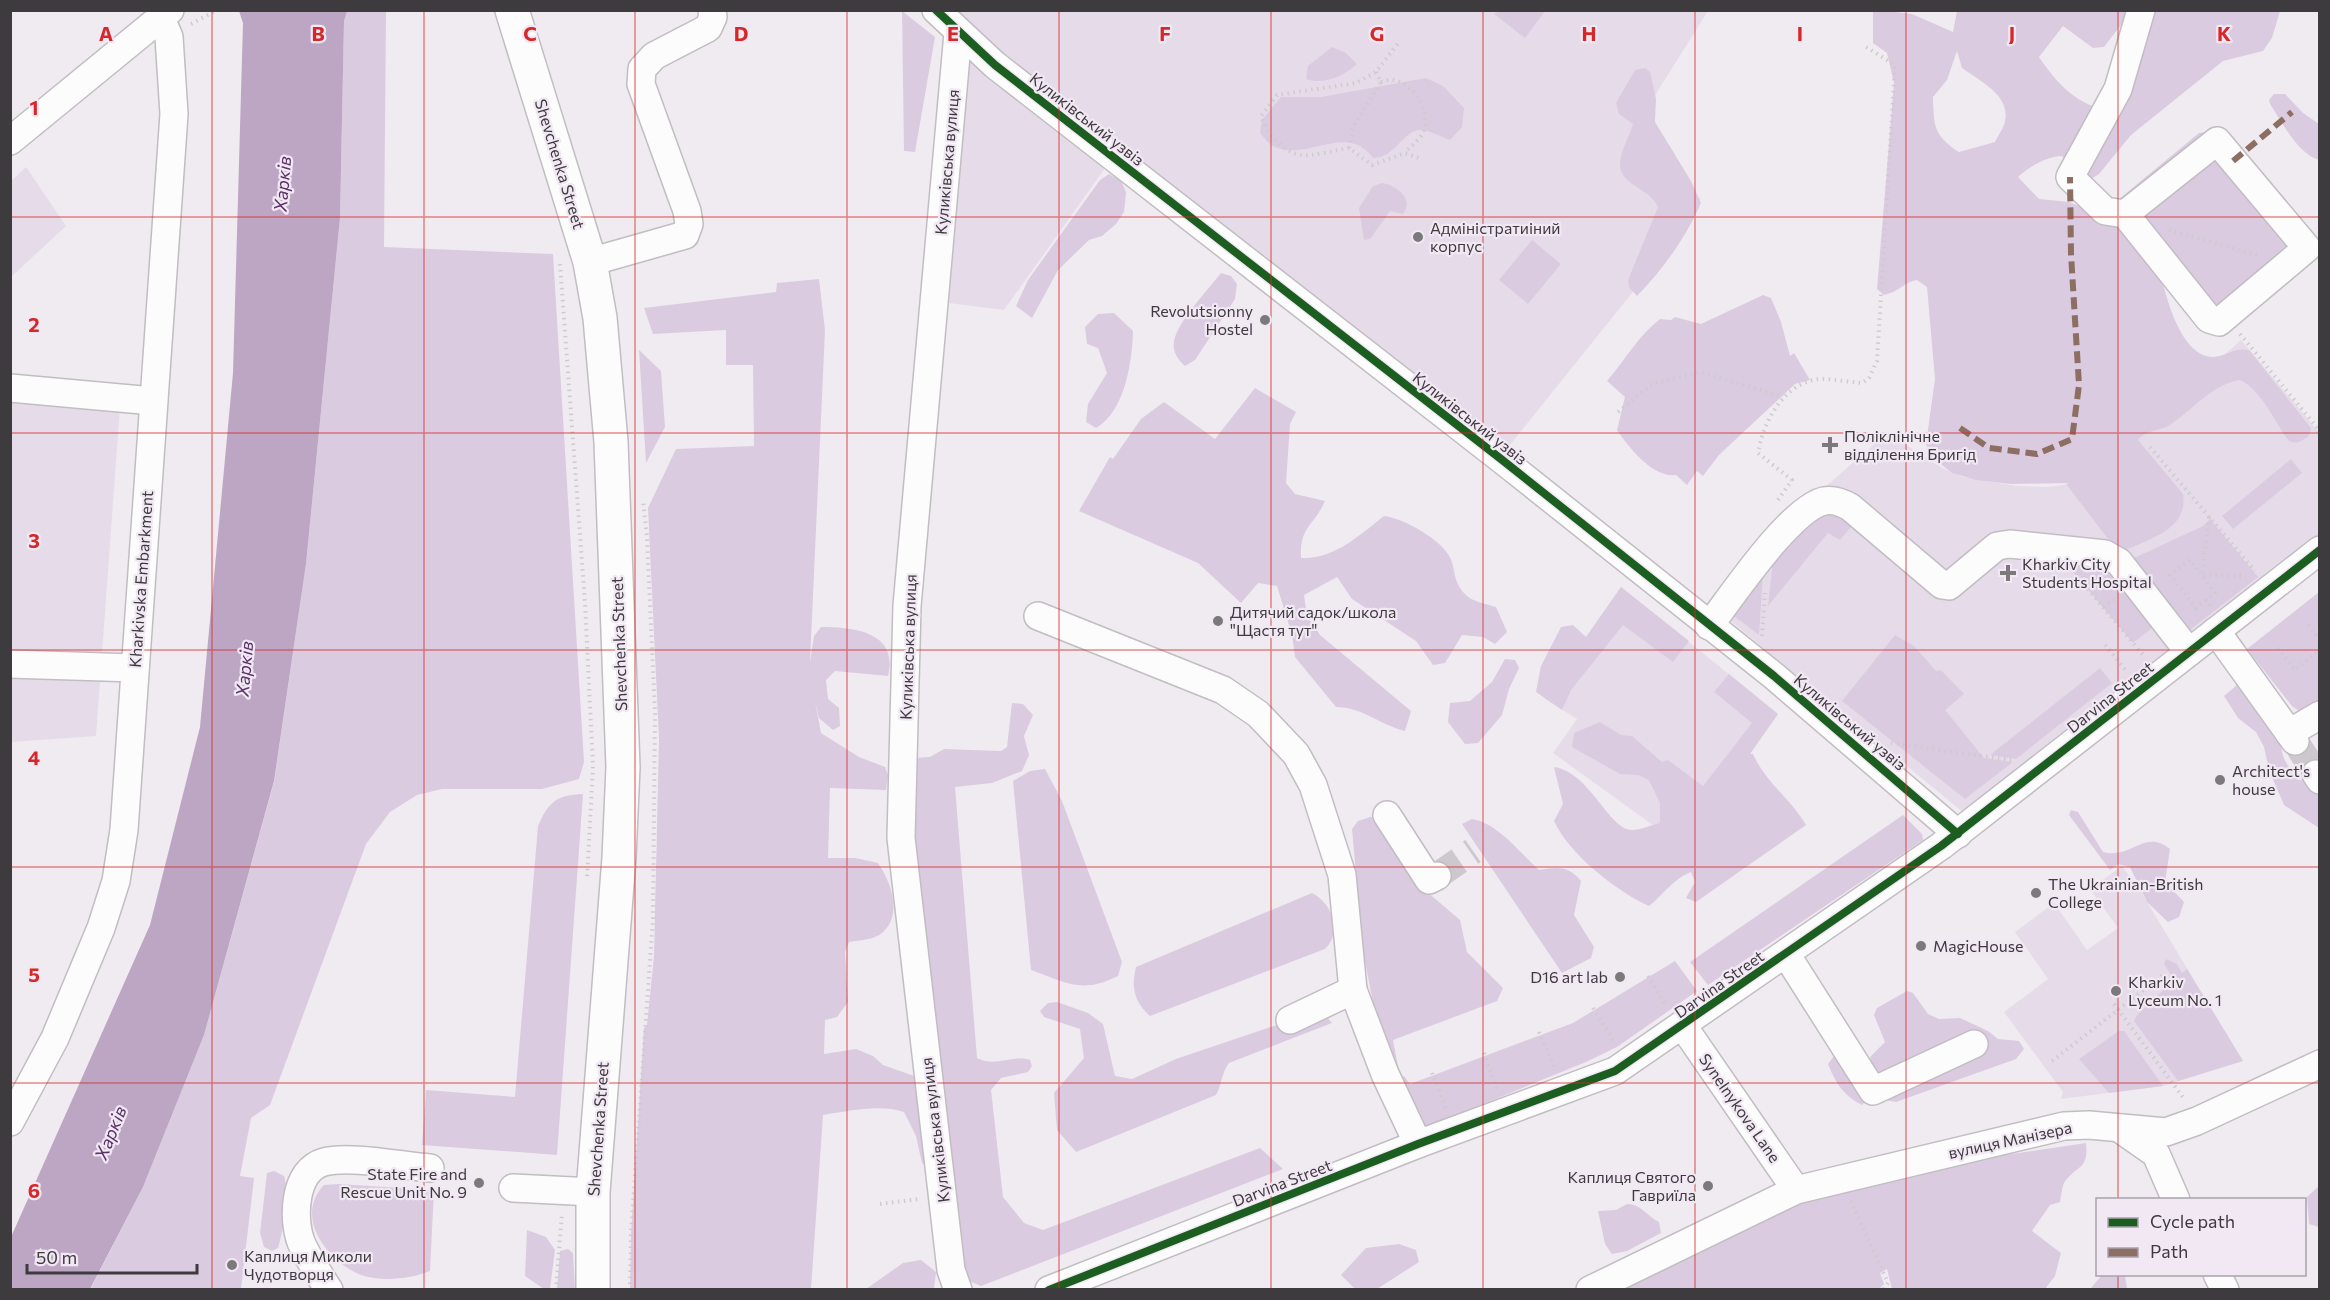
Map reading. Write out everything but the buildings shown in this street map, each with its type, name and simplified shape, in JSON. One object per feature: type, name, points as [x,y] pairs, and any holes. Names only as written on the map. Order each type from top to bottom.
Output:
[{"type":"main road","name":"Shevchenka Street","points":[[512,10],[590,262],[600,318],[611,442],[623,767],[619,858],[578,1191],[593,1290]]},
{"type":"street","points":[[590,262],[685,235],[689,224],[687,211],[641,84],[642,69],[654,56],[708,28],[713,17],[712,10]]},
{"type":"street","points":[[936,10],[958,33]]},
{"type":"street","points":[[2128,217],[2217,141],[2307,249],[2219,322],[2209,319],[2128,217],[2105,211],[2070,177],[2118,89],[2142,10]]},
{"type":"street","points":[[10,141],[165,13]]},
{"type":"street","name":"Kharkivska Embarkment","points":[[10,1122],[55,1038],[101,928],[116,881],[124,830],[174,114],[169,37],[165,13]]},
{"type":"street","name":"Куликівський узвіз","points":[[958,33],[1012,79],[1565,510],[1816,710],[1958,834]]},
{"type":"street","name":"Куликівська вулиця","points":[[958,33],[908,606],[901,838],[951,1270],[958,1290]]},
{"type":"street","points":[[10,388],[153,401]]},
{"type":"street","points":[[1709,626],[1793,520],[1825,501],[1839,502],[1851,507],[1942,585],[1949,586],[1955,583],[1997,546],[2010,544],[2105,554],[2119,562],[2189,652]]},
{"type":"street","name":"Darvina Street","points":[[1049,1290],[1418,1144],[1615,1071],[1676,1018],[1786,954],[1958,834],[2189,652],[2215,621],[2319,550]]},
{"type":"street","points":[[1038,616],[1223,690],[1258,714],[1296,754],[1313,785],[1342,875],[1353,990],[1385,1074],[1418,1144]]},
{"type":"street","points":[[2215,621],[2292,737],[2319,715]]},
{"type":"street","points":[[10,664],[135,668]]},
{"type":"street","points":[[1387,815],[1429,880],[1437,876]]},
{"type":"street","points":[[1786,954],[1873,1091],[1974,1044]]},
{"type":"street","points":[[1290,1020],[1353,990]]},
{"type":"street","name":"Synelnykova Lane","points":[[1676,1018],[1796,1190]]},
{"type":"street","name":"вулиця Манізера","points":[[1590,1290],[1796,1190],[2056,1127],[2089,1125],[2119,1130],[2166,1132],[2191,1110],[2319,1064]]},
{"type":"street","points":[[2163,1170],[2171,1145],[2191,1110]]},
{"type":"street","points":[[2119,1130],[2152,1150],[2175,1198]]},
{"type":"street","points":[[329,1290],[308,1257],[300,1240],[296,1220],[298,1194],[309,1173],[322,1162],[341,1160],[430,1168]]},
{"type":"street","points":[[513,1188],[578,1191]]},
{"type":"street","points":[[2218,1276],[2225,1290]]},
{"type":"path","points":[[1349,148],[1353,127],[1381,82],[1389,78],[1396,79],[1413,89],[1421,103],[1425,118],[1423,134],[1405,153],[1372,165],[1349,148],[1301,155],[1266,131],[1261,116],[1277,95],[1356,83],[1376,72],[1399,42]]},
{"type":"path","points":[[1773,507],[1792,480],[1758,453],[1761,438],[1770,417],[1784,398],[1819,379],[1862,383],[1869,378],[1877,361],[1895,65],[1863,45]]},
{"type":"path","points":[[1376,72],[1381,82]]},
{"type":"path","points":[[1405,153],[1419,158]]},
{"type":"path","points":[[2128,217],[2290,265]]},
{"type":"path","points":[[561,278],[585,603],[593,766],[587,883]]},
{"type":"path","points":[[2226,317],[2319,430]]},
{"type":"path","points":[[1618,412],[1652,384],[1700,372],[1784,398]]},
{"type":"path","points":[[2150,447],[2259,577],[2202,575]]},
{"type":"path","points":[[2202,575],[2209,516]]},
{"type":"path","points":[[2054,549],[2148,661]]},
{"type":"path","points":[[2190,560],[2215,593],[2206,600],[2196,608],[2170,575],[2190,560]]},
{"type":"path","points":[[2206,600],[2215,621]]},
{"type":"path","points":[[2307,625],[2319,640]]},
{"type":"path","points":[[2106,645],[2130,675]]},
{"type":"path","points":[[2278,648],[2295,670],[2319,649]]},
{"type":"path","points":[[1891,742],[2018,761]]},
{"type":"path","points":[[2052,1060],[2163,975]]},
{"type":"path","points":[[1648,976],[1676,1018]]},
{"type":"path","points":[[2114,1004],[2191,1110]]},
{"type":"path","points":[[1593,1008],[1617,1047]]},
{"type":"path","points":[[1539,1032],[1557,1074]]},
{"type":"path","points":[[1484,1053],[1500,1097]]},
{"type":"path","points":[[1432,1073],[1449,1118]]},
{"type":"path","points":[[1841,1179],[1888,1283],[1884,1290]]},
{"type":"path","points":[[555,1290],[578,1191]]},
{"type":"path","points":[[880,1204],[922,1199]]},
{"type":"shaded area","points":[[347,11],[386,11],[384,247],[553,254],[584,762],[579,779],[542,789],[442,789],[417,795],[390,812],[366,844],[270,1105],[251,1118],[240,1176],[254,1178],[241,1289],[90,1290],[143,1187],[204,1035],[274,782],[306,564],[340,218],[344,21]]},
{"type":"shaded area","points":[[902,11],[935,37],[915,152],[904,151]]},
{"type":"shaded area","points":[[949,11],[1708,11],[1637,124],[1700,199],[1656,263],[1506,450],[1118,150],[1004,310],[925,300]]},
{"type":"shaded area","points":[[1500,11],[1545,11],[1525,38],[1494,14]]},
{"type":"shaded area","points":[[1957,11],[2126,11],[2124,21],[2104,47],[2093,48],[2063,26],[2039,57],[2074,96],[2102,109],[2133,11],[2280,11],[2272,38],[2263,51],[2223,61],[2131,135],[2099,174],[2085,183],[2062,156],[2039,163],[2018,177],[2039,199],[2069,202],[2084,208],[2113,204],[2199,133],[2220,130],[2294,241],[2220,316],[2160,270],[2166,294],[2176,323],[2192,347],[2202,355],[2214,357],[2236,350],[2250,351],[2311,428],[2309,436],[2300,441],[2291,442],[2257,394],[2240,380],[2220,387],[2168,426],[2147,433],[2138,440],[2183,494],[2183,506],[2180,516],[2165,531],[2124,551],[2115,548],[2066,484],[2069,483],[2011,484],[1976,480],[1952,473],[1933,458],[1926,444],[1935,379],[1927,287],[1917,280],[1884,295],[1877,289],[1894,83],[1887,53],[1873,43],[1873,12],[1912,14],[1953,32]],"holes":[[[1957,51],[1962,68],[1992,89],[2003,103],[2006,112],[2004,124],[1995,142],[1959,152],[1944,140],[1937,129],[1933,97],[1947,80]]]},
{"type":"shaded area","points":[[1332,47],[1346,53],[1357,64],[1346,73],[1333,79],[1312,81],[1306,79],[1308,66]]},
{"type":"shaded area","points":[[1645,68],[1650,72],[1656,99],[1655,122],[1691,181],[1701,203],[1673,252],[1637,296],[1629,287],[1628,280],[1658,207],[1649,196],[1622,173],[1621,156],[1633,124],[1619,114],[1616,103],[1635,70]]},
{"type":"shaded area","points":[[1426,78],[1443,86],[1464,108],[1462,127],[1450,140],[1422,130],[1416,131],[1388,153],[1373,158],[1362,148],[1351,143],[1338,142],[1299,150],[1286,150],[1271,145],[1260,133],[1262,120],[1281,97],[1321,97]]},
{"type":"shaded area","points":[[2274,94],[2285,94],[2303,113],[2319,124],[2319,160],[2304,151],[2285,128],[2270,104],[2269,100]]},
{"type":"shaded area","points":[[26,167],[66,226],[11,277],[11,181]]},
{"type":"shaded area","points":[[1109,174],[1121,181],[1126,192],[1124,212],[1116,224],[1102,236],[1089,240],[1058,270],[1032,318],[1016,306],[1028,280],[1100,180]]},
{"type":"shaded area","points":[[1382,183],[1402,194],[1407,203],[1406,208],[1403,214],[1390,211],[1370,239],[1364,240],[1359,208],[1373,186]]},
{"type":"shaded area","points":[[1532,240],[1561,264],[1528,304],[1499,280]]},
{"type":"shaded area","points":[[1221,273],[1231,276],[1237,284],[1235,299],[1195,360],[1185,366],[1175,352],[1174,341],[1177,333],[1187,315]]},
{"type":"shaded area","points":[[819,279],[825,330],[810,662],[814,636],[821,627],[847,628],[871,635],[887,650],[890,661],[888,676],[835,671],[826,680],[828,699],[839,708],[840,726],[833,730],[819,718],[815,701],[821,733],[859,757],[885,767],[888,775],[886,790],[830,788],[828,858],[855,858],[878,863],[887,878],[893,905],[890,923],[882,933],[868,939],[849,942],[845,952],[848,1002],[837,1017],[825,1020],[824,1054],[856,1049],[873,1056],[883,1065],[917,1077],[933,1168],[922,1163],[916,1136],[904,1112],[874,1108],[823,1115],[811,1289],[630,1290],[631,1234],[644,1028],[647,1025],[654,956],[659,739],[648,508],[676,449],[754,446],[753,365],[726,365],[726,330],[653,334],[644,308],[776,292],[777,283]]},
{"type":"shaded area","points":[[1763,295],[1771,298],[1781,322],[1790,356],[1794,353],[1810,380],[1795,384],[1719,455],[1703,476],[1697,471],[1687,485],[1676,475],[1667,475],[1650,467],[1635,453],[1617,430],[1625,397],[1607,381],[1639,340],[1660,319],[1671,320],[1675,317],[1701,324]]},
{"type":"shaded area","points":[[1114,313],[1133,331],[1131,357],[1120,398],[1106,420],[1096,428],[1086,422],[1088,404],[1107,373],[1098,348],[1087,344],[1085,327],[1098,314]]},
{"type":"shaded area","name":"Kharkiv City Students Hospital","points":[[2241,340],[2319,432],[2319,539],[1964,813],[1715,608],[1801,508],[1887,433],[1944,469],[1963,477],[2017,486],[2046,487],[2081,483]]},
{"type":"shaded area","points":[[639,350],[661,371],[665,427],[646,463]]},
{"type":"shaded area","points":[[1255,388],[1296,412],[1290,424],[1286,483],[1295,494],[1325,501],[1305,533],[1301,558],[1313,558],[1335,551],[1384,516],[1402,521],[1423,532],[1442,546],[1452,562],[1462,591],[1472,599],[1496,607],[1507,632],[1495,644],[1483,637],[1462,635],[1445,663],[1433,665],[1416,641],[1352,599],[1337,577],[1304,595],[1307,616],[1320,635],[1411,711],[1405,731],[1363,713],[1336,707],[1295,657],[1292,635],[1277,586],[1258,583],[1241,603],[1198,563],[1079,511],[1110,457],[1113,459],[1141,419],[1164,402],[1215,439]]},
{"type":"shaded area","points":[[11,396],[120,407],[96,736],[11,742]]},
{"type":"shaded area","points":[[2291,459],[2302,473],[2233,529],[2222,516]]},
{"type":"shaded area","points":[[1823,504],[1857,520],[1840,540],[1828,533],[1768,606],[1774,551]]},
{"type":"shaded area","points":[[2210,519],[2258,577],[2182,636],[2130,563],[2134,558],[2203,526]]},
{"type":"shaded area","points":[[2058,554],[2096,557],[2161,621],[2133,643]]},
{"type":"shaded area","points":[[1764,560],[1759,635],[1725,609]]},
{"type":"shaded area","points":[[1621,587],[1778,714],[1682,846],[1553,753],[1577,719],[1544,698]]},
{"type":"shaded area","points":[[1621,587],[1689,641],[1673,662],[1623,625],[1571,690],[1562,710],[1536,692],[1541,666],[1561,627],[1573,625],[1586,637]]},
{"type":"shaded area","points":[[2319,592],[2319,706],[2303,714],[2292,706],[2247,649]]},
{"type":"shaded area","points":[[1895,635],[1914,646],[1936,671],[1941,670],[1964,694],[1945,710],[1984,758],[2013,762],[1965,799],[1842,701]]},
{"type":"shaded area","points":[[1505,659],[1515,660],[1519,668],[1509,689],[1502,715],[1478,743],[1465,744],[1448,722],[1450,703],[1470,701],[1492,682]]},
{"type":"shaded area","points":[[2100,668],[2112,683],[2016,759],[1990,755]]},
{"type":"shaded area","points":[[2234,668],[2284,737],[2283,754],[2298,780],[2319,777],[2319,828],[2284,805],[2269,770],[2264,747],[2256,732],[2238,718],[2224,696],[2236,686]]},
{"type":"shaded area","points":[[1729,674],[1778,714],[1750,754],[1753,754],[1764,773],[1806,825],[1696,902],[1686,898],[1695,882],[1691,872],[1674,883],[1649,906],[1608,881],[1582,858],[1561,834],[1554,821],[1563,804],[1554,767],[1567,771],[1578,779],[1615,821],[1624,827],[1635,830],[1660,823],[1660,803],[1649,780],[1638,775],[1620,774],[1572,747],[1574,733],[1600,722],[1621,735],[1632,736],[1662,762],[1668,760],[1703,786],[1752,723],[1714,692]]},
{"type":"shaded area","points":[[1012,703],[1023,704],[1033,715],[1024,736],[1029,755],[1022,771],[992,783],[955,787],[977,1058],[990,1062],[1030,1060],[1032,1066],[1028,1072],[1001,1078],[991,1090],[1003,1197],[1024,1223],[1043,1230],[1260,1148],[1283,1169],[981,1286],[960,1277],[913,840],[915,758],[930,757],[944,749],[1001,751],[1007,747]]},
{"type":"shaded area","points":[[1045,769],[1062,801],[1122,962],[1118,976],[1094,984],[1074,985],[1031,970],[1013,781],[1030,771]]},
{"type":"shaded area","points":[[583,794],[557,1155],[422,1145],[426,1090],[515,1097],[538,826],[550,805],[555,801],[567,796]]},
{"type":"shaded area","points":[[2071,810],[2078,812],[2103,852],[2122,852],[2152,842],[2161,843],[2170,849],[2165,882],[2184,902],[2179,917],[2168,922],[2147,902],[2130,867],[2118,864],[2110,870],[2069,815]]},
{"type":"shaded area","points":[[1903,815],[1922,834],[1923,840],[1708,985],[1690,962]]},
{"type":"shaded area","points":[[1370,817],[1378,818],[1426,891],[1460,920],[1467,952],[1503,988],[1497,1001],[1393,1040],[1400,1077],[1377,1023],[1363,951],[1352,829],[1358,821]]},
{"type":"shaded area","points":[[1472,819],[1500,833],[1539,870],[1562,868],[1572,872],[1581,881],[1574,915],[1594,947],[1591,958],[1562,973],[1462,824]]},
{"type":"shaded area","name":"Kharkiv Lyceum No. 1","points":[[2122,866],[2141,892],[2243,1061],[2163,1086],[2061,1099],[2063,1092],[2004,1012],[2048,979],[2015,932],[2054,903],[2087,950],[2118,928],[2090,889]]},
{"type":"shaded area","points":[[1312,893],[1325,904],[1333,918],[1333,934],[1325,949],[1150,1016],[1140,1005],[1134,988],[1136,967]]},
{"type":"shaded area","points":[[2166,959],[2177,964],[2182,973],[2187,969],[2243,1061],[2178,1081],[2134,1021],[2137,1015],[2174,980],[2164,964]]},
{"type":"shaded area","points":[[1675,961],[1697,991],[1617,1047],[1586,1062],[1422,1129],[1392,1082],[1404,1076],[1410,1084],[1573,1023]]},
{"type":"shaded area","points":[[1907,991],[1913,993],[1928,1014],[1939,1019],[1960,1018],[1988,1031],[1998,1039],[2019,1041],[2024,1049],[2016,1059],[1896,1102],[1879,1099],[1870,1057],[1885,1042],[1874,1015],[1877,1008]]},
{"type":"shaded area","points":[[1057,1002],[1088,1013],[1103,1024],[1115,1076],[1132,1079],[1176,1059],[1321,1010],[1332,1023],[1229,1063],[1216,1095],[1076,1152],[1057,1130],[1054,1093],[1084,1058],[1080,1029],[1044,1017],[1040,1011],[1048,1003]]},
{"type":"shaded area","points":[[2119,1031],[2124,1031],[2163,1086],[2109,1093],[2079,1059]]},
{"type":"shaded area","points":[[1840,1048],[1868,1099],[1862,1105],[1841,1089],[1828,1064]]},
{"type":"shaded area","points":[[2086,1143],[2084,1163],[2064,1183],[2060,1202],[2050,1205],[2032,1231],[2061,1253],[2055,1276],[2045,1289],[1892,1289],[1887,1269],[1880,1273],[1884,1284],[1879,1289],[1598,1290],[1841,1179]]},
{"type":"shaded area","points":[[274,1171],[284,1176],[286,1202],[278,1248],[272,1251],[264,1247],[260,1233],[267,1173]]},
{"type":"shaded area","points":[[324,1185],[434,1190],[430,1271],[405,1278],[369,1277],[349,1269],[337,1260],[318,1237],[313,1224],[312,1211],[315,1198]]},
{"type":"shaded area","points":[[2319,1186],[2319,1227],[2309,1224],[2307,1197]]},
{"type":"shaded area","points":[[1627,1204],[1640,1208],[1659,1222],[1661,1233],[1627,1251],[1612,1254],[1605,1244],[1598,1211],[1616,1210]]},
{"type":"shaded area","points":[[527,1230],[546,1237],[555,1250],[550,1289],[544,1289],[525,1276]]},
{"type":"shaded area","points":[[1399,1244],[1416,1250],[1419,1262],[1377,1289],[1355,1289],[1341,1275],[1366,1248]]},
{"type":"shaded area","points":[[568,1249],[573,1253],[575,1289],[557,1289],[560,1251]]},
{"type":"shaded area","points":[[921,1260],[936,1272],[934,1289],[866,1289],[903,1263]]},
{"type":"shaded area","points":[[2101,1276],[2125,1276],[2127,1289],[2090,1289]]},
{"type":"water","name":"Харків","points":[[239,11],[347,11],[344,21],[340,218],[306,564],[274,781],[204,1035],[143,1187],[90,1289],[11,1289],[11,1237],[150,925],[200,727],[233,373],[243,23]]},
{"type":"tunnel","points":[[2295,741],[2316,774]]},
{"type":"tunnel","points":[[1437,876],[1473,851]]},
{"type":"marked path","points":[[2233,161],[2292,112]]},
{"type":"marked path","points":[[1960,428],[1989,448],[2037,454],[2072,439],[2079,385],[2071,254],[2070,177]]},
{"type":"cycle path","points":[[936,10],[995,65],[1501,459],[1774,676],[1958,834]]},
{"type":"cycle path","points":[[1049,1290],[1418,1144],[1615,1071],[1941,846],[2320,550]]},
{"type":"place","name":"Адміністратиіний корпус","points":[[1418,237]]},
{"type":"place","name":"Revolutsionny Hostel","points":[[1265,320]]},
{"type":"place","name":"Поліклінічне відділення Бригід","points":[[1830,445]]},
{"type":"place","name":"Kharkiv City Students Hospital","points":[[2008,573]]},
{"type":"place","name":"Дитячий садок/школа \"Щастя тут\"","points":[[1218,621]]},
{"type":"place","name":"Architect's house","points":[[2220,780]]},
{"type":"place","name":"The Ukrainian-British College","points":[[2036,893]]},
{"type":"place","name":"MagicHouse","points":[[1921,946]]},
{"type":"place","name":"D16 art lab","points":[[1620,977]]},
{"type":"place","name":"Kharkiv Lyceum No. 1","points":[[2116,991]]},
{"type":"place","name":"State Fire and Rescue Unit No. 9","points":[[479,1183]]},
{"type":"place","name":"Каплиця Святого Гавриїла","points":[[1708,1186]]},
{"type":"place","name":"Каплиця Миколи Чудотворця","points":[[232,1265]]}]
